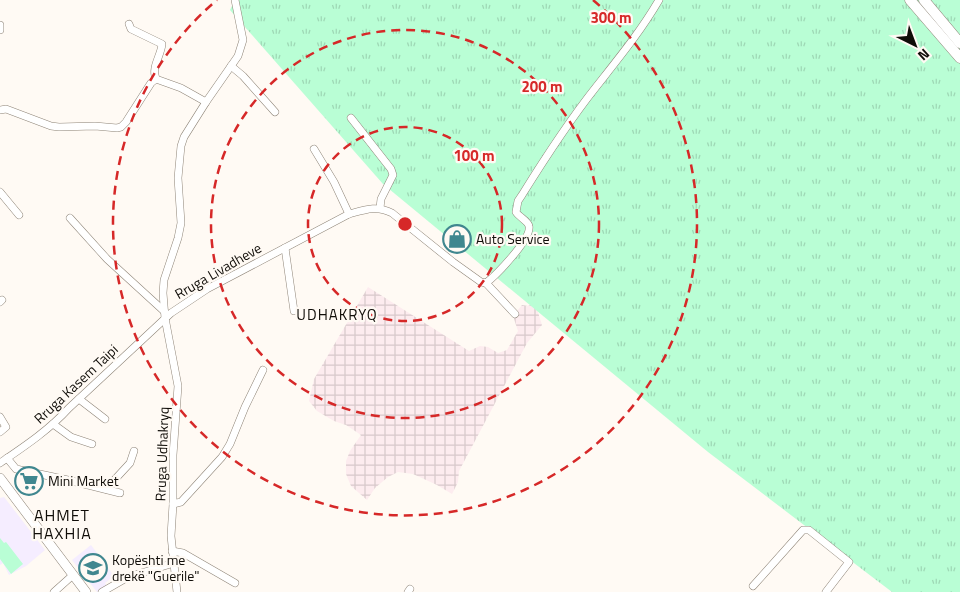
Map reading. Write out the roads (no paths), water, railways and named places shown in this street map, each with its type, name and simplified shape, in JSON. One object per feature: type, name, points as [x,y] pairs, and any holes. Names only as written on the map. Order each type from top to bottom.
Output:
[{"type":"highway","points":[[910,0],[960,58]]},
{"type":"highway","points":[[924,0],[960,43]]},
{"type":"main road","points":[[0,478],[86,592]]},
{"type":"street","name":"Rruga Udhakryq","points":[[177,592],[171,536],[173,455],[178,386],[165,315],[164,280],[181,223],[178,178],[181,146],[184,137],[206,102],[238,56],[243,40],[235,0]]},
{"type":"street","points":[[486,283],[518,249],[528,235],[529,224],[516,212],[518,201],[564,131],[624,52],[659,0]]},
{"type":"street","points":[[130,24],[130,29],[162,44],[162,50],[154,69],[156,79]]},
{"type":"street","points":[[0,25],[0,30]]},
{"type":"street","points":[[231,66],[243,76],[275,112]]},
{"type":"street","points":[[156,79],[181,88],[206,102]]},
{"type":"street","points":[[0,110],[6,109],[51,126],[117,128],[126,122],[151,83],[156,79]]},
{"type":"street","points":[[351,118],[387,164],[393,175],[381,199],[380,208],[392,213],[453,262],[481,282],[486,283],[515,314]]},
{"type":"street","points":[[314,150],[334,182],[349,214]]},
{"type":"street","points":[[0,192],[19,215]]},
{"type":"street","name":"Rruga Livadheve","points":[[165,315],[207,289],[349,214],[380,208]]},
{"type":"street","points":[[70,218],[107,259],[165,315]]},
{"type":"street","points":[[285,248],[294,312]]},
{"type":"street","name":"Rruga Kasem Taipi","points":[[3,459],[38,438],[165,315]]},
{"type":"street","points":[[173,504],[181,502],[222,457],[230,444],[263,370]]},
{"type":"street","points":[[79,399],[105,419]]},
{"type":"street","points":[[0,417],[6,427],[0,432]]},
{"type":"street","points":[[53,424],[71,437],[92,444]]},
{"type":"street","points":[[106,489],[130,463],[134,451]]},
{"type":"street","points":[[3,459],[16,469],[120,493]]},
{"type":"street","points":[[753,586],[806,530],[809,530],[849,562],[826,592]]},
{"type":"street","points":[[172,551],[184,553],[234,583]]},
{"type":"street","points":[[102,592],[128,577],[174,563]]},
{"type":"street","points":[[54,592],[73,575]]},
{"type":"place","name":"Auto Service","points":[[457,239]]},
{"type":"place","name":"Mini Market","points":[[29,481]]},
{"type":"place","name":"Kopështi me drekë \"Guerile\"","points":[[93,568]]},
{"type":"district","name":"UDHAKRYQ","points":[[337,315]]},
{"type":"district","name":"AHMET HAXHIA","points":[[62,524]]}]
